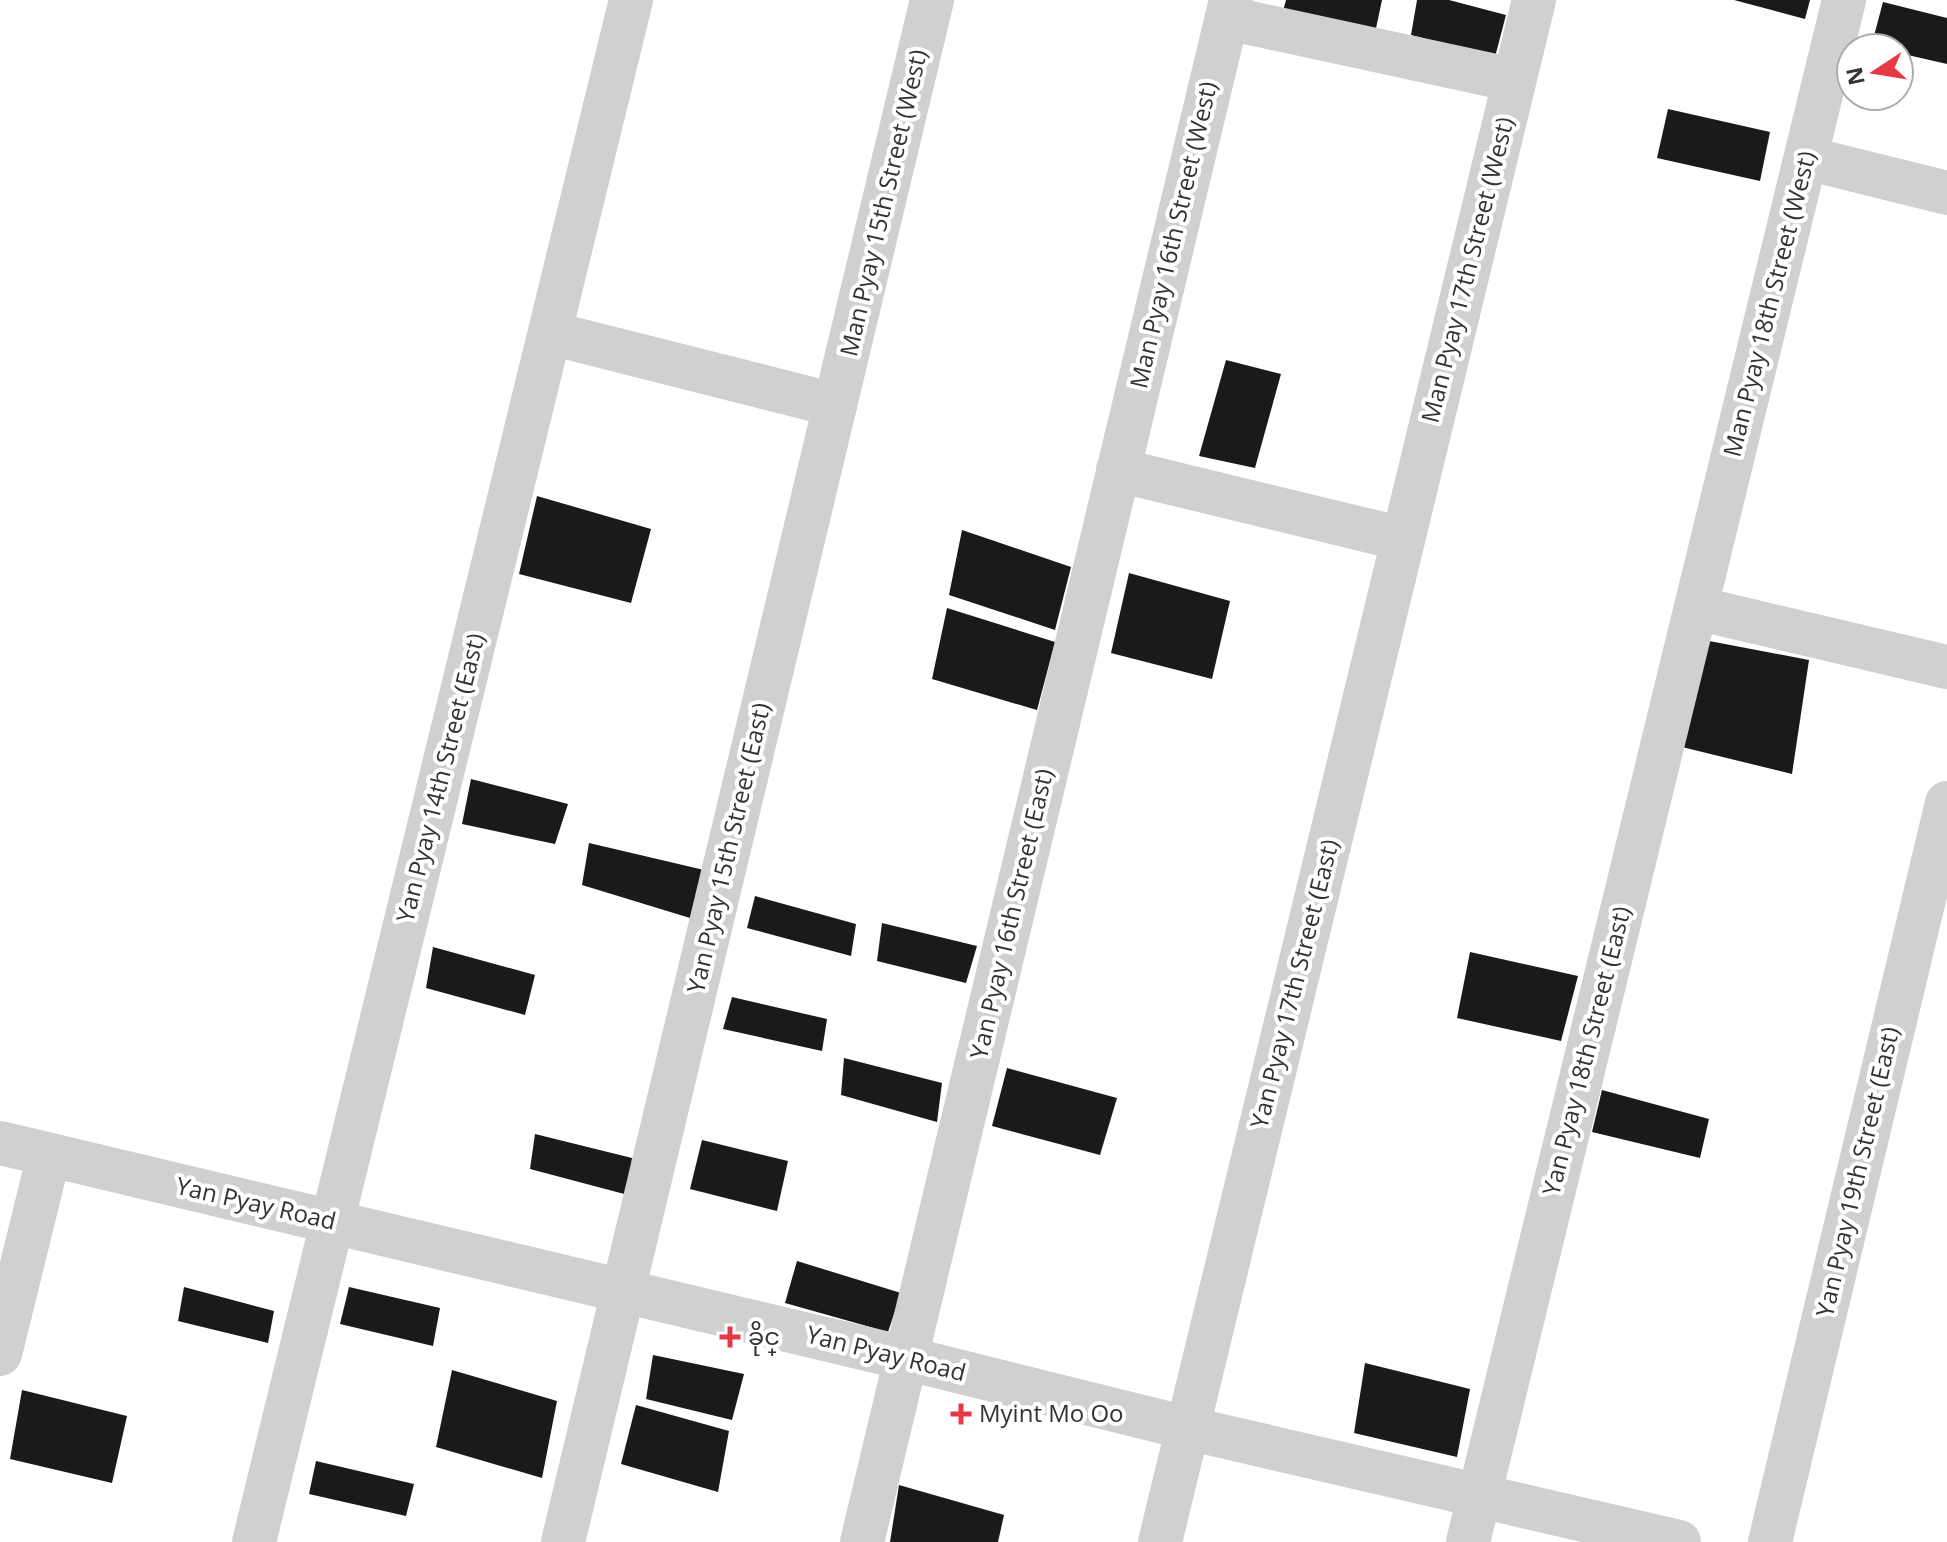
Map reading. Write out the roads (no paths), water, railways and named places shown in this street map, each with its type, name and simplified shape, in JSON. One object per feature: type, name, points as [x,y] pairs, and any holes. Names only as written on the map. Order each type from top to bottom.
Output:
[{"type":"street","name":"Yan Pyay 14th Street (East)","points":[[254,1542],[631,0]]},
{"type":"street","name":"Man Pyay 15th Street (West)","points":[[835,405],[932,0]]},
{"type":"street","name":"Man Pyay 17th Street (West)","points":[[1403,539],[1534,0]]},
{"type":"street","name":"Man Pyay 18th Street (West)","points":[[1696,608],[1844,0]]},
{"type":"street","points":[[1229,9],[1514,80]]},
{"type":"street","name":"Man Pyay 16th Street (West)","points":[[1118,470],[1229,9]]},
{"type":"street","points":[[1806,158],[1947,193]]},
{"type":"street","points":[[550,333],[835,405]]},
{"type":"street","name":"Yan Pyay 15th Street (East)","points":[[563,1542],[835,405]]},
{"type":"street","points":[[1118,470],[1403,539]]},
{"type":"street","name":"Yan Pyay 16th Street (East)","points":[[862,1542],[1118,470]]},
{"type":"street","name":"Yan Pyay 17th Street (East)","points":[[1160,1542],[1403,539]]},
{"type":"street","points":[[1696,608],[1947,667]]},
{"type":"street","name":"Yan Pyay 18th Street (East)","points":[[1468,1542],[1696,608]]},
{"type":"street","name":"Yan Pyay 19th Street (East)","points":[[1770,1542],[1947,803]]},
{"type":"street","name":"Yan Pyay Road","points":[[0,1143],[1187,1428],[1679,1542]]},
{"type":"street","points":[[0,1354],[49,1155]]},
{"type":"place","name":"ခိုင္","points":[[730,1337]]},
{"type":"place","name":"Myint Mo Oo","points":[[961,1414]]}]
